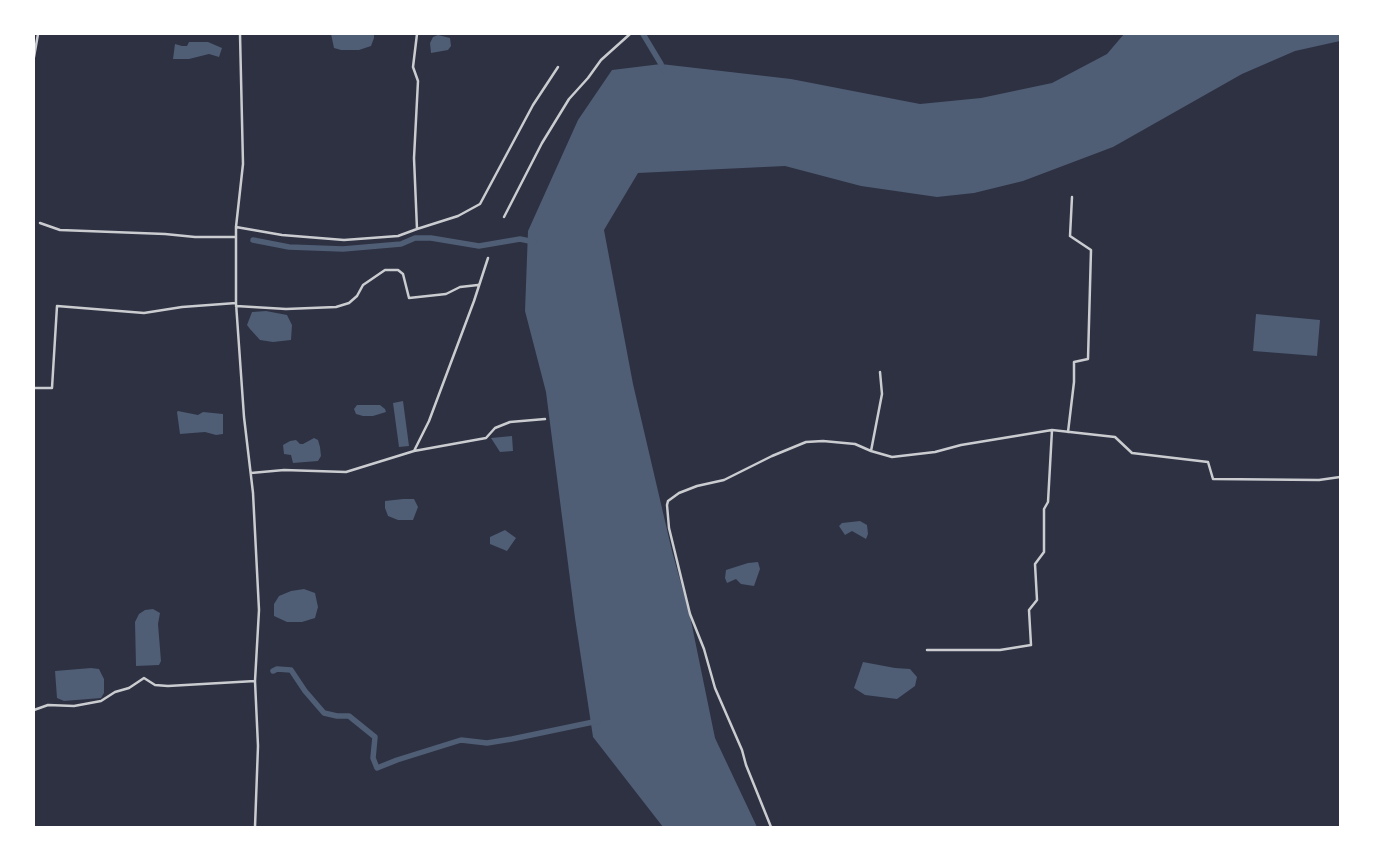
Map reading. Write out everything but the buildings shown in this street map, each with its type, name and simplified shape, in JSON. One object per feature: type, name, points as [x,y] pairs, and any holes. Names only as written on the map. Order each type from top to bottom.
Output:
[{"type":"street","points":[[34,57],[38,34]]},
{"type":"street","points":[[240,34],[243,164],[236,227],[236,305],[238,357],[253,493],[259,610],[255,681],[258,746],[255,827]]},
{"type":"street","points":[[417,34],[413,67],[418,81],[414,158],[417,229]]},
{"type":"street","points":[[504,217],[542,143],[568,99],[588,78],[601,60],[630,34]]},
{"type":"street","points":[[236,227],[282,235],[344,240],[398,236],[458,216],[480,204],[533,105],[558,67]]},
{"type":"street","points":[[1068,432],[1074,382],[1074,362],[1088,359],[1091,250],[1070,236],[1072,197]]},
{"type":"street","points":[[40,224],[60,230],[195,237],[236,236]]},
{"type":"street","points":[[414,451],[429,421],[488,258]]},
{"type":"street","points":[[34,388],[52,388],[57,306],[144,313],[182,307],[236,305],[286,309],[336,307],[349,303],[357,296],[363,285],[385,270],[398,270],[403,274],[409,298],[446,294],[460,287],[479,285]]},
{"type":"street","points":[[871,451],[882,394],[880,372]]},
{"type":"street","points":[[250,473],[284,470],[346,472],[414,451],[486,438],[495,428],[510,422],[545,419]]},
{"type":"street","points":[[927,650],[1000,650],[1031,645],[1029,610],[1037,600],[1036,564],[1044,552],[1044,509],[1048,502],[1052,430]]},
{"type":"street","points":[[771,827],[746,765],[742,750],[715,688],[704,649],[690,614],[669,528],[668,501],[679,493],[697,486],[724,480],[772,456],[806,442],[823,441],[855,444],[892,457],[926,453],[1009,436],[1052,430],[1115,437],[1132,453],[1208,462],[1213,479],[1319,480],[1340,477]]},
{"type":"street","points":[[34,710],[48,705],[74,706],[101,701],[115,692],[130,688],[144,678],[155,685],[168,686],[255,681]]},
{"type":"water","points":[[331,34],[374,34],[374,38],[371,46],[359,50],[341,50],[334,48]]},
{"type":"water","points":[[1124,34],[1340,34],[1340,41],[1295,51],[1242,74],[1113,147],[1023,181],[974,193],[937,197],[861,186],[785,166],[638,173],[604,230],[633,384],[672,551],[690,616],[715,738],[757,827],[663,827],[593,737],[575,618],[546,392],[525,311],[528,231],[578,120],[612,70],[661,64],[791,79],[920,104],[981,98],[1052,83],[1107,54]]},
{"type":"water","points":[[438,35],[450,38],[451,46],[448,50],[431,53],[430,43],[433,37]]},
{"type":"water","points":[[189,42],[208,42],[222,48],[219,57],[209,54],[189,59],[173,59],[175,44],[187,46]]},
{"type":"water","points":[[266,311],[287,315],[292,325],[291,340],[273,342],[260,340],[250,329],[247,325],[252,312]]},
{"type":"water","points":[[1256,314],[1320,320],[1317,356],[1253,351]]},
{"type":"water","points":[[403,401],[409,446],[399,447],[393,403]]},
{"type":"water","points":[[357,405],[380,405],[386,412],[373,416],[363,416],[356,414],[354,409]]},
{"type":"water","points":[[178,411],[198,415],[203,412],[223,414],[223,434],[216,435],[205,432],[180,434]]},
{"type":"water","points":[[512,436],[513,451],[500,452],[491,438]]},
{"type":"water","points":[[314,438],[318,440],[320,447],[321,456],[318,461],[293,463],[291,455],[284,454],[283,445],[290,441],[296,440],[303,444]]},
{"type":"water","points":[[414,499],[418,507],[413,520],[398,520],[388,516],[385,501]]},
{"type":"water","points":[[860,521],[867,525],[868,534],[866,539],[852,531],[845,535],[839,526],[842,523]]},
{"type":"water","points":[[505,530],[516,538],[507,551],[490,544],[490,537]]},
{"type":"water","points":[[758,562],[760,569],[754,586],[741,584],[736,579],[727,583],[725,578],[726,570]]},
{"type":"water","points":[[304,589],[315,593],[318,607],[315,618],[302,622],[287,622],[274,616],[274,604],[279,596],[291,591]]},
{"type":"water","points":[[153,609],[160,613],[158,624],[161,661],[159,665],[136,666],[135,622],[139,614],[145,610]]},
{"type":"water","points":[[863,662],[910,669],[917,677],[915,686],[897,699],[865,695],[854,688]]},
{"type":"water","points":[[99,669],[104,679],[104,693],[101,698],[64,701],[57,698],[55,671]]},
{"type":"waterway","points":[[643,34],[661,64],[663,71]]},
{"type":"waterway","points":[[253,240],[289,247],[343,249],[401,244],[415,238],[431,238],[479,246],[520,239],[534,242]]},
{"type":"waterway","points":[[273,671],[277,669],[291,670],[305,691],[324,713],[349,716],[375,737],[373,758],[377,768],[461,740],[487,743],[598,721]]}]
